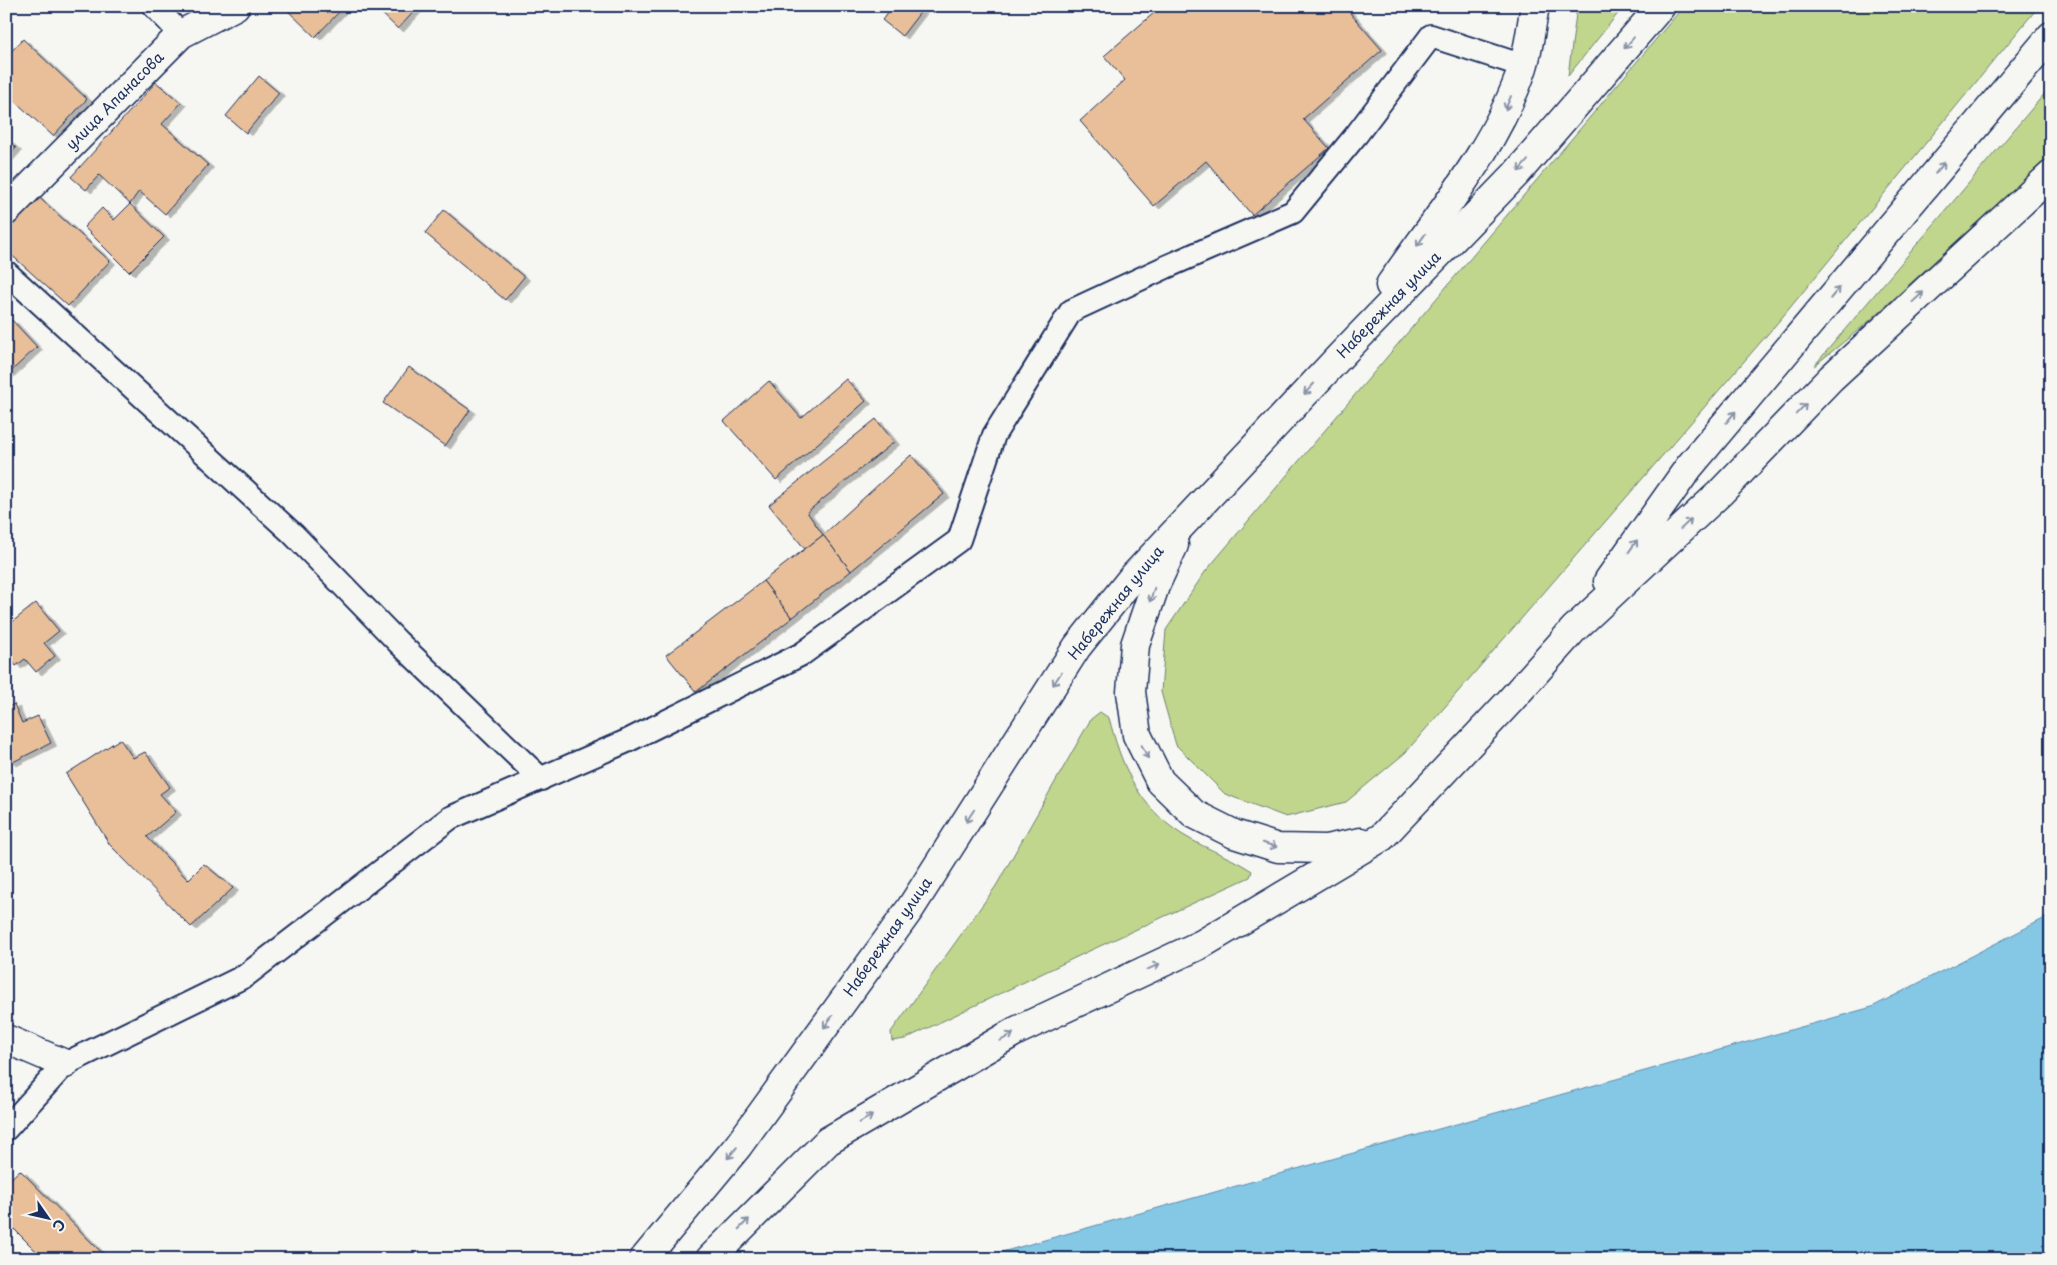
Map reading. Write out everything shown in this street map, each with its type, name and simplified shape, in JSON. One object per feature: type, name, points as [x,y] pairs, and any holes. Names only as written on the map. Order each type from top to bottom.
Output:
[{"type":"main road","name":"улица Апанасова","points":[[6,211],[182,34],[235,6]]},
{"type":"main road","points":[[1342,354],[1498,126],[1524,66],[1535,6]]},
{"type":"main road","name":"Набережная улица","points":[[644,1259],[738,1146],[910,910],[1078,647],[1132,578],[1186,518],[1516,174],[1661,6]]},
{"type":"main road","points":[[1574,629],[1689,467],[2051,36]]},
{"type":"main road","points":[[710,1259],[828,1141],[1016,1032],[1202,944],[1382,837],[1574,629],[1720,493],[1831,378],[2051,175]]},
{"type":"main road","points":[[1186,518],[1155,586],[1141,628],[1136,646],[1131,692],[1137,734],[1160,781],[1194,814],[1234,834],[1278,848],[1326,849],[1382,837]]},
{"type":"main road","points":[[6,1039],[65,1064]]},
{"type":"lane","points":[[154,6],[182,34]]},
{"type":"lane","points":[[6,1129],[65,1064],[245,976],[450,818],[627,741],[802,654],[959,540],[994,435],[1071,311],[1166,266],[1293,212],[1357,134],[1431,36],[1524,66]]},
{"type":"lane","points":[[6,272],[293,534],[398,642],[541,779]]},
{"type":"green space","points":[[1577,6],[1624,6],[1568,76]]},
{"type":"green space","points":[[1684,6],[2039,6],[1779,321],[1405,753],[1346,802],[1286,817],[1225,794],[1176,745],[1161,692],[1166,630],[1205,572]]},
{"type":"green space","points":[[2051,86],[2051,155],[1867,323],[1814,366]]},
{"type":"green space","points":[[1100,712],[1109,718],[1131,780],[1149,806],[1183,835],[1252,871],[1250,877],[905,1039],[892,1041],[891,1032],[996,886],[1091,719]]},
{"type":"water","points":[[2051,915],[2051,1259],[977,1259],[1872,1007]]},
{"type":"building","points":[[283,6],[337,6],[341,10],[315,37]]},
{"type":"building","points":[[374,6],[419,6],[398,29]]},
{"type":"building","points":[[893,6],[925,6],[902,36],[882,20]]},
{"type":"building","points":[[1162,6],[1344,6],[1382,50],[1303,119],[1329,148],[1252,215],[1206,161],[1154,206],[1080,121],[1125,80],[1104,56]]},
{"type":"building","points":[[23,39],[87,99],[53,136],[6,93],[6,57]]},
{"type":"building","points":[[259,76],[279,93],[246,133],[226,116]]},
{"type":"building","points":[[156,82],[181,103],[162,124],[208,165],[165,214],[139,191],[130,204],[99,175],[86,190],[71,177]]},
{"type":"building","points":[[6,139],[16,148],[6,159]]},
{"type":"building","points":[[35,194],[110,261],[68,306],[6,250],[6,227]]},
{"type":"building","points":[[130,204],[164,237],[129,272],[84,227],[102,208],[114,220]]},
{"type":"building","points":[[444,210],[524,277],[505,300],[425,233]]},
{"type":"building","points":[[12,320],[37,347],[6,376],[6,325]]},
{"type":"building","points":[[409,367],[470,410],[445,446],[383,403]]},
{"type":"building","points":[[846,379],[866,401],[776,480],[724,421],[769,381],[801,418]]},
{"type":"building","points":[[876,419],[894,442],[807,512],[823,535],[805,549],[769,505]]},
{"type":"building","points":[[911,455],[944,494],[851,571],[823,535]]},
{"type":"building","points":[[823,535],[851,571],[792,618],[763,581]]},
{"type":"building","points":[[763,581],[792,618],[696,692],[666,655]]},
{"type":"building","points":[[36,603],[59,631],[44,643],[55,656],[36,672],[25,659],[16,666],[6,654],[6,627]]},
{"type":"building","points":[[14,704],[22,723],[38,716],[51,743],[11,763],[6,754],[6,708]]},
{"type":"building","points":[[120,739],[133,758],[145,752],[170,787],[160,794],[176,812],[147,837],[188,880],[204,864],[233,888],[191,927],[110,845],[66,774]]},
{"type":"building","points":[[20,1170],[108,1259],[44,1259],[6,1221],[6,1183]]}]
